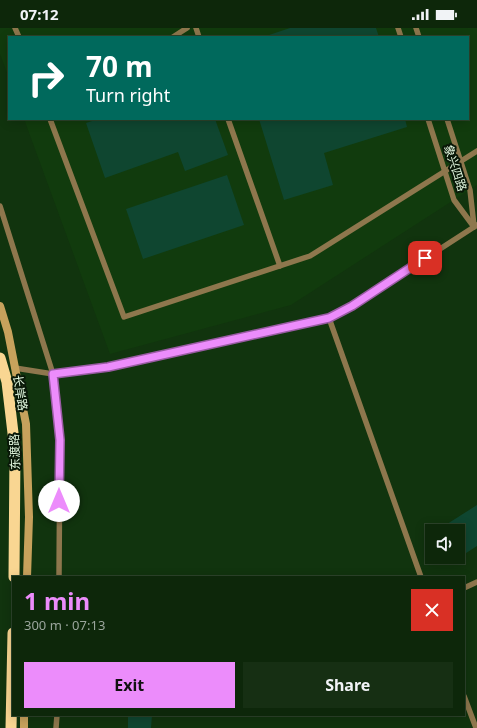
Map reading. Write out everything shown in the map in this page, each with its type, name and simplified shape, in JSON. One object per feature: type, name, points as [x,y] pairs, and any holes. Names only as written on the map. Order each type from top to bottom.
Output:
[{"type":"highway","name":"长岸路","points":[[0,358],[7,382],[15,450],[14,576]]},
{"type":"highway","points":[[11,728],[12,680]]},
{"type":"main road","name":"东渡路","points":[[0,306],[8,332],[26,424],[29,517],[27,576]]},
{"type":"main road","points":[[24,716],[24,728]]},
{"type":"lane","points":[[175,36],[187,28]]},
{"type":"lane","points":[[51,120],[124,317],[310,256],[477,151]]},
{"type":"lane","points":[[228,120],[280,266]]},
{"type":"lane","name":"象兴四路","points":[[428,120],[454,200],[476,226]]},
{"type":"lane","name":"象兴四路","points":[[447,120],[462,161],[470,190],[476,226]]},
{"type":"lane","points":[[0,206],[53,374],[60,440],[59,576]]},
{"type":"lane","points":[[15,368],[53,374],[108,367],[329,318],[352,306],[476,226]]},
{"type":"lane","points":[[329,318],[421,576]]},
{"type":"lane","points":[[465,588],[477,582]]},
{"type":"lane","points":[[465,699],[476,728]]},
{"type":"lane","points":[[56,728],[57,716]]},
{"type":"shaded area","points":[[0,28],[477,28],[477,185],[291,305],[110,354],[24,120],[469,120],[469,36],[8,36],[8,75],[0,54]]},
{"type":"building","points":[[290,28],[376,28],[379,36],[266,36]]},
{"type":"building","points":[[95,120],[215,120],[228,155],[185,171],[178,152],[105,178],[86,123]]},
{"type":"building","points":[[259,120],[405,120],[407,127],[324,153],[333,185],[284,200]]},
{"type":"building","points":[[227,175],[244,225],[143,259],[126,209]]},
{"type":"building","points":[[477,505],[477,546],[465,554],[465,524],[447,524]]},
{"type":"building","points":[[128,716],[152,716],[151,728],[128,728]]},
{"type":"route","points":[[59,501],[60,440],[53,374],[108,367],[329,318],[352,306],[425,258]]}]
